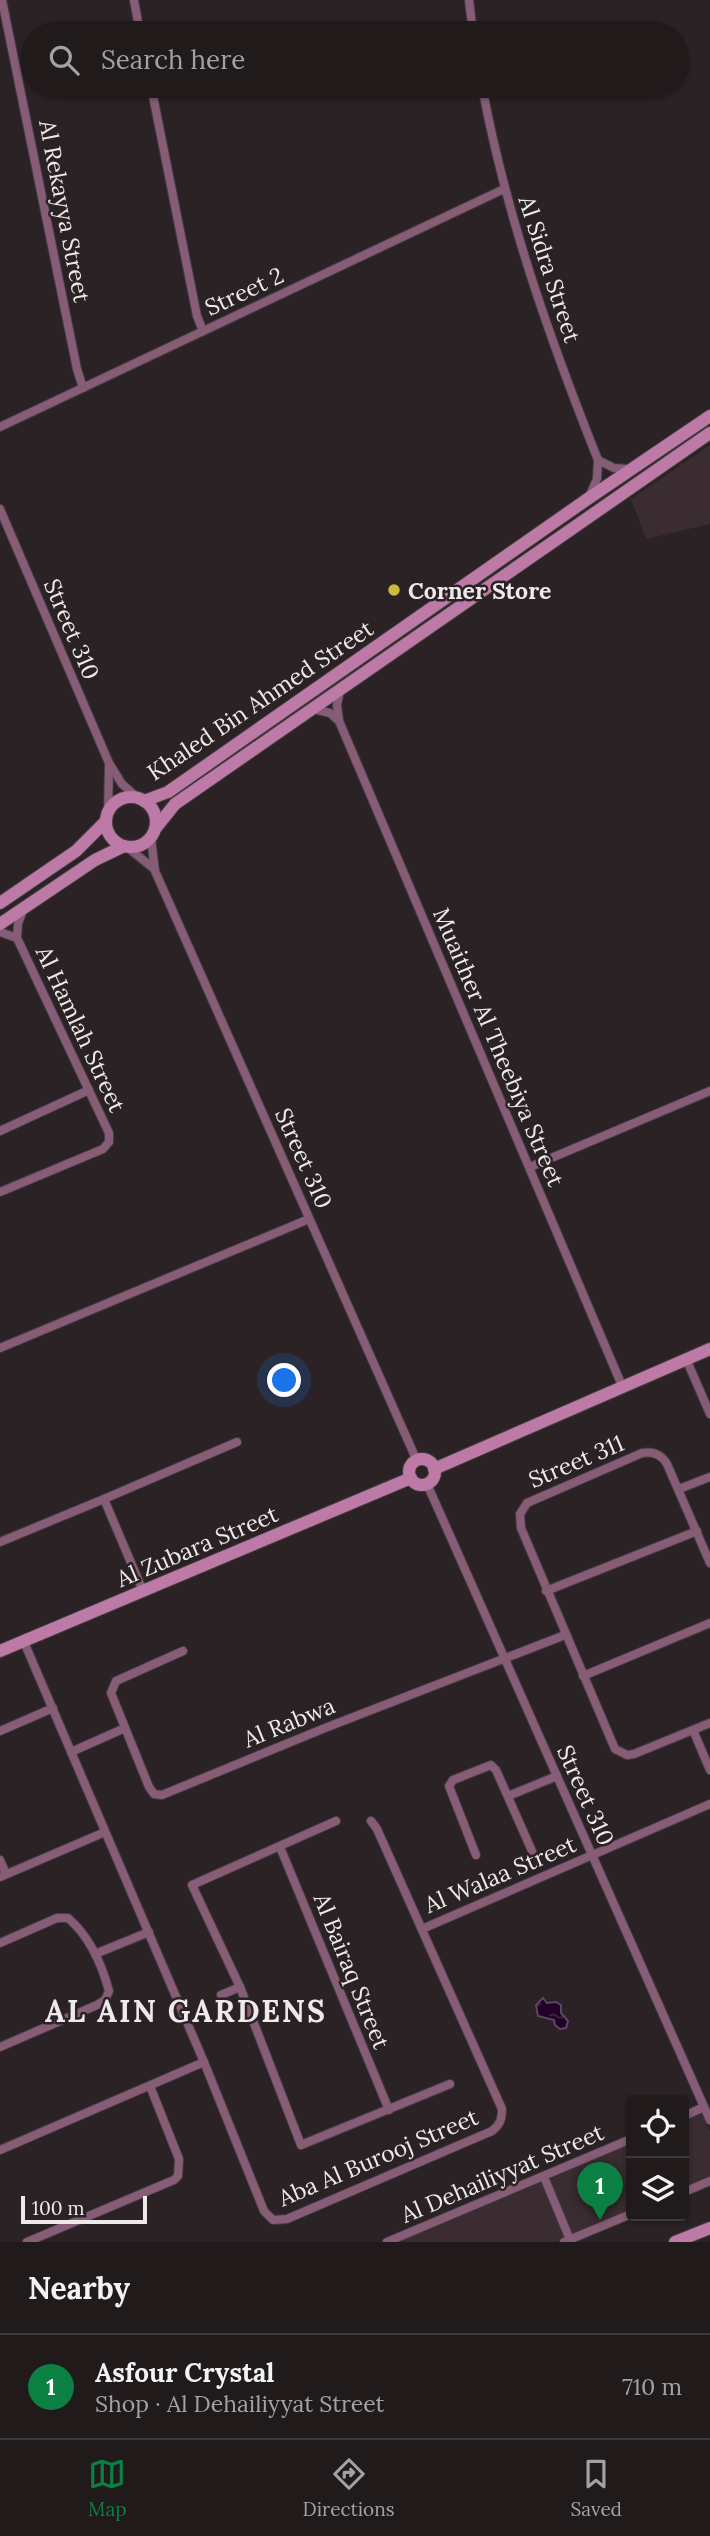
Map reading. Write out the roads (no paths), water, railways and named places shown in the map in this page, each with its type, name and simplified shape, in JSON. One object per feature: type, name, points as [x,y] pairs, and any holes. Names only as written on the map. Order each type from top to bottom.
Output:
[{"type":"main road","name":"Khaled Bin Ahmed Street","points":[[141,800],[169,792],[710,416]]},
{"type":"main road","name":"Khaled Bin Ahmed Street","points":[[153,833],[175,804],[710,433]]},
{"type":"main road","points":[[0,903],[76,851],[107,817],[112,806],[125,799],[141,800],[155,816],[153,833],[140,845],[125,846],[104,854],[0,925]]},
{"type":"main road","points":[[107,817],[113,839],[125,846]]},
{"type":"main road","points":[[435,1469],[710,1349]]},
{"type":"main road","points":[[425,1460],[435,1469],[433,1478],[427,1484],[419,1485],[411,1478],[410,1468],[417,1461],[425,1460]]},
{"type":"main road","name":"Al Zubara Street","points":[[0,1651],[411,1478]]},
{"type":"main road","points":[[675,2242],[710,2228]]},
{"type":"street","name":"Al Rekayya Street","points":[[2,0],[21,93]]},
{"type":"street","points":[[134,0],[138,21]]},
{"type":"street","points":[[469,0],[472,21]]},
{"type":"street","name":"Al Rekayya Street","points":[[22,98],[83,388]]},
{"type":"street","points":[[153,98],[197,316],[203,331]]},
{"type":"street","name":"Al Sidra Street","points":[[485,98],[504,189],[539,307],[598,460]]},
{"type":"street","name":"Street 2","points":[[0,427],[504,189]]},
{"type":"street","points":[[589,498],[597,480],[598,460],[614,468],[633,469]]},
{"type":"street","name":"Street 310","points":[[0,509],[109,764],[122,783],[141,800]]},
{"type":"street","name":"Muaither Al Theebiya Street","points":[[341,689],[337,705],[339,721],[623,1388]]},
{"type":"street","points":[[313,709],[330,713],[339,721]]},
{"type":"street","name":"Street 310","points":[[107,817],[109,764]]},
{"type":"street","name":"Street 310","points":[[153,833],[155,871],[417,1461]]},
{"type":"street","name":"Street 310","points":[[125,846],[155,871]]},
{"type":"street","name":"Al Hamlah Street","points":[[0,1192],[103,1149],[109,1142],[109,1133],[17,937],[24,908]]},
{"type":"street","name":"Al Hamlah Street","points":[[0,932],[17,937]]},
{"type":"street","points":[[0,1131],[89,1090]]},
{"type":"street","points":[[530,1167],[710,1091]]},
{"type":"street","points":[[0,1348],[309,1219]]},
{"type":"street","points":[[687,1361],[710,1414]]},
{"type":"street","points":[[0,1542],[237,1441]]},
{"type":"street","name":"Street 311","points":[[710,1563],[663,1458],[650,1452],[642,1453],[527,1503],[520,1514],[521,1528],[610,1742],[620,1753],[634,1754],[710,1723]]},
{"type":"street","points":[[679,1489],[710,1477]]},
{"type":"street","name":"Street 310","points":[[427,1484],[710,2120]]},
{"type":"street","points":[[104,1499],[144,1591]]},
{"type":"street","points":[[546,1591],[697,1531]]},
{"type":"street","points":[[583,1676],[710,1623]]},
{"type":"street","points":[[506,1659],[565,1635]]},
{"type":"street","name":"Aba Al Burooj Street","points":[[24,1642],[204,2062],[264,2211],[273,2220],[287,2218],[492,2131],[500,2122],[502,2109],[377,1829],[371,1821]]},
{"type":"street","name":"Al Rabwa","points":[[183,1651],[116,1681],[111,1693],[154,1794],[162,1795],[325,1728],[506,1659]]},
{"type":"street","points":[[0,1731],[52,1708]]},
{"type":"street","points":[[71,1752],[125,1728]]},
{"type":"street","points":[[692,1730],[710,1770]]},
{"type":"street","points":[[476,1855],[449,1789],[450,1782],[491,1765],[496,1770],[532,1851]]},
{"type":"street","points":[[508,1796],[557,1776]]},
{"type":"street","name":"Al Walaa Street","points":[[422,1929],[710,1804]]},
{"type":"street","points":[[337,1821],[191,1885],[240,1987],[301,2145],[450,2084]]},
{"type":"street","points":[[0,1860],[3,1875],[105,1832]]},
{"type":"street","name":"Al Bairaq Street","points":[[280,1847],[389,2110]]},
{"type":"street","points":[[0,1942],[57,1918],[68,1918],[95,1954],[109,1991],[105,2000],[0,2047]]},
{"type":"street","points":[[95,1954],[149,1932]]},
{"type":"street","points":[[220,1995],[240,1987]]},
{"type":"street","points":[[0,2150],[204,2062]]},
{"type":"street","points":[[27,2242],[178,2176],[179,2159],[150,2086]]},
{"type":"street","points":[[689,2114],[704,2107]]},
{"type":"street","name":"Al Dehailiyyat Street","points":[[387,2242],[626,2141]]},
{"type":"street","points":[[544,2177],[569,2241],[626,2216]]},
{"type":"street","points":[[689,2190],[710,2181]]},
{"type":"water","points":[[543,1998],[547,2003],[556,2002],[561,2005],[561,2013],[568,2021],[566,2028],[560,2029],[554,2020],[538,2016],[536,2005]]},
{"type":"place","name":"Corner Store","points":[[394,590]]},
{"type":"place","name":"Asfour Crystal","points":[[600,2220]]},
{"type":"district","name":"AL AIN GARDENS","points":[[186,2011]]}]
